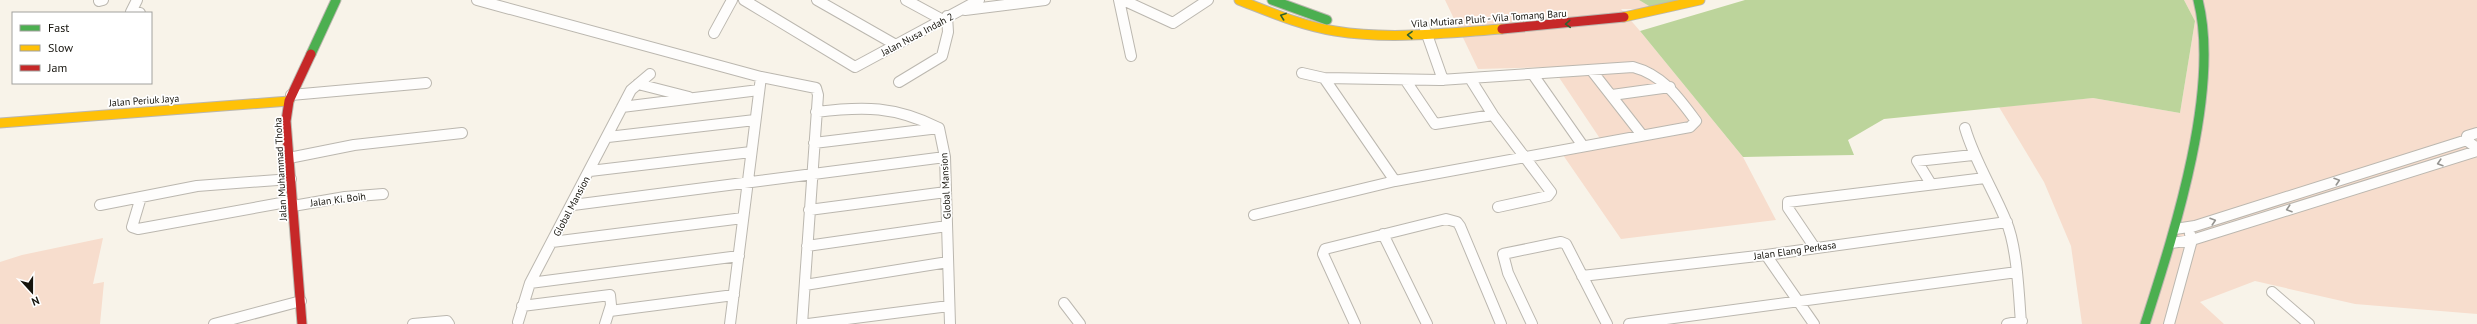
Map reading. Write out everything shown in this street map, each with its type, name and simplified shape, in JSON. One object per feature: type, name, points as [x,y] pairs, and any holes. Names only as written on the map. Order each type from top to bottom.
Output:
[{"type":"street","points":[[131,12],[137,0]]},
{"type":"street","name":"Jalan Muhammad Thoha","points":[[302,324],[286,121],[290,98],[336,0]]},
{"type":"street","points":[[477,0],[761,77],[816,88],[818,95],[811,175],[802,324]]},
{"type":"street","points":[[714,33],[732,0]]},
{"type":"street","name":"Jalan Nusa Indah 2","points":[[744,0],[854,66],[896,45],[944,18],[963,10],[979,0]]},
{"type":"street","points":[[817,0],[896,45]]},
{"type":"street","points":[[899,82],[942,56],[947,38],[944,18],[906,0]]},
{"type":"street","points":[[963,10],[1045,0]]},
{"type":"street","points":[[1119,0],[1131,56]]},
{"type":"street","points":[[1123,0],[1173,23],[1208,0]]},
{"type":"street","name":"Vila Mutiara Pluit - Vila Tomang Baru","points":[[1239,0],[1294,20],[1333,31],[1425,31],[1452,28],[1580,24],[1648,14],[1700,0]]},
{"type":"street","name":"Vila Mutiara Pluit - Vila Tomang Baru","points":[[1272,0],[1359,30]]},
{"type":"street","points":[[2146,324],[2175,229],[2198,112],[2203,69],[2204,16],[2198,0]]},
{"type":"street","points":[[1425,31],[1443,80]]},
{"type":"street","points":[[1254,215],[1395,181],[1695,124],[1695,118],[1670,87],[1654,73],[1642,68],[1471,80],[1365,82],[1324,78],[1302,73]]},
{"type":"street","points":[[1592,71],[1642,135]]},
{"type":"street","name":"Global Mansion","points":[[518,322],[530,283],[573,205],[631,90],[650,74]]},
{"type":"street","points":[[1534,76],[1583,146]]},
{"type":"street","points":[[730,324],[761,77]]},
{"type":"street","points":[[1324,78],[1395,181]]},
{"type":"street","points":[[1471,80],[1493,115],[1551,195],[1498,208]]},
{"type":"street","points":[[1406,81],[1435,124],[1493,115]]},
{"type":"street","points":[[290,98],[426,83]]},
{"type":"street","points":[[638,84],[694,98]]},
{"type":"street","points":[[1612,95],[1670,87]]},
{"type":"street","points":[[622,107],[759,90]]},
{"type":"street","name":"Jalan Periuk Jaya","points":[[0,123],[290,98]]},
{"type":"street","points":[[816,112],[859,106],[882,107],[918,117],[939,128]]},
{"type":"street","points":[[608,137],[756,120]]},
{"type":"street","points":[[814,143],[939,128]]},
{"type":"street","name":"Global Mansion","points":[[939,128],[945,157],[950,324]]},
{"type":"street","points":[[1965,128],[1973,155],[2007,222],[2017,272],[2022,323],[2007,324]]},
{"type":"street","points":[[289,158],[354,145],[462,133]]},
{"type":"street","points":[[2467,140],[2469,134],[2477,133]]},
{"type":"street","points":[[2175,229],[2188,229],[2467,140]]},
{"type":"street","points":[[2467,140],[2477,148]]},
{"type":"street","points":[[2171,243],[2192,240],[2328,196],[2477,151]]},
{"type":"street","points":[[590,171],[752,152]]},
{"type":"street","points":[[1931,184],[1916,163],[1917,161],[1973,155]]},
{"type":"street","points":[[573,205],[945,157]]},
{"type":"street","points":[[1815,248],[1788,208],[1788,202],[1985,178]]},
{"type":"street","points":[[100,205],[197,186],[291,179]]},
{"type":"street","points":[[2316,188],[2328,196]]},
{"type":"street","points":[[809,210],[946,192]]},
{"type":"street","name":"Jalan Ki. Boih","points":[[141,197],[132,227],[138,229],[292,203],[383,194]]},
{"type":"street","points":[[2169,324],[2192,240],[2188,229],[2178,216]]},
{"type":"street","points":[[552,242],[743,218]]},
{"type":"street","points":[[1355,324],[1323,254],[1324,251],[1329,247],[1446,219],[1457,222],[1501,324]]},
{"type":"street","name":"Jalan Elang Perkasa","points":[[1582,276],[1766,255],[2007,222]]},
{"type":"street","points":[[807,246],[947,226]]},
{"type":"street","points":[[1383,234],[1427,324]]},
{"type":"street","points":[[1532,324],[1508,273],[1503,254],[1564,243],[1607,324]]},
{"type":"street","points":[[1766,255],[1814,324]]},
{"type":"street","points":[[530,283],[739,256]]},
{"type":"street","points":[[805,285],[948,262]]},
{"type":"street","points":[[1629,324],[1798,300],[2017,272]]},
{"type":"street","points":[[2272,292],[2309,324]]},
{"type":"street","points":[[522,306],[610,295],[612,298],[610,311],[605,324]]},
{"type":"street","points":[[610,311],[734,295]]},
{"type":"street","points":[[214,324],[301,301]]},
{"type":"street","points":[[1064,303],[1080,324]]},
{"type":"street","points":[[808,324],[949,306]]},
{"type":"street","points":[[414,324],[447,321],[449,324]]},
{"type":"shaded area","points":[[1445,0],[1639,0],[1654,9],[1621,9],[1743,157],[1776,220],[1621,239],[1563,155],[1605,146],[1552,67],[1478,69]]},
{"type":"shaded area","points":[[1639,0],[1680,0],[1654,9]]},
{"type":"shaded area","points":[[1745,0],[2184,0],[2195,21],[2180,113],[2093,98],[1884,119],[1848,140],[1854,155],[1743,157],[1640,31]]},
{"type":"shaded area","points":[[2184,0],[2477,0],[2477,314],[2355,304],[2255,281],[2200,302],[2224,324],[2082,324],[2071,246],[2044,182],[1999,107],[2093,98],[2180,113],[2195,21]]},
{"type":"shaded area","points":[[103,238],[93,284],[104,282],[100,324],[0,324],[0,262],[22,255]]},
{"type":"traffic: fast","points":[[311,54],[336,0]]},
{"type":"traffic: fast","points":[[1272,0],[1327,20]]},
{"type":"traffic: fast","points":[[2145,324],[2171,241],[2185,185],[2196,129],[2204,62],[2203,25],[2198,0]]},
{"type":"traffic: slow","points":[[1239,0],[1286,18],[1334,31],[1355,34],[1397,36],[1502,29]]},
{"type":"traffic: slow","points":[[1624,17],[1700,0]]},
{"type":"traffic: slow","points":[[0,123],[289,101]]},
{"type":"traffic: jam","points":[[1502,29],[1624,17]]},
{"type":"traffic: jam","points":[[302,324],[286,121],[289,101],[311,54]]}]
